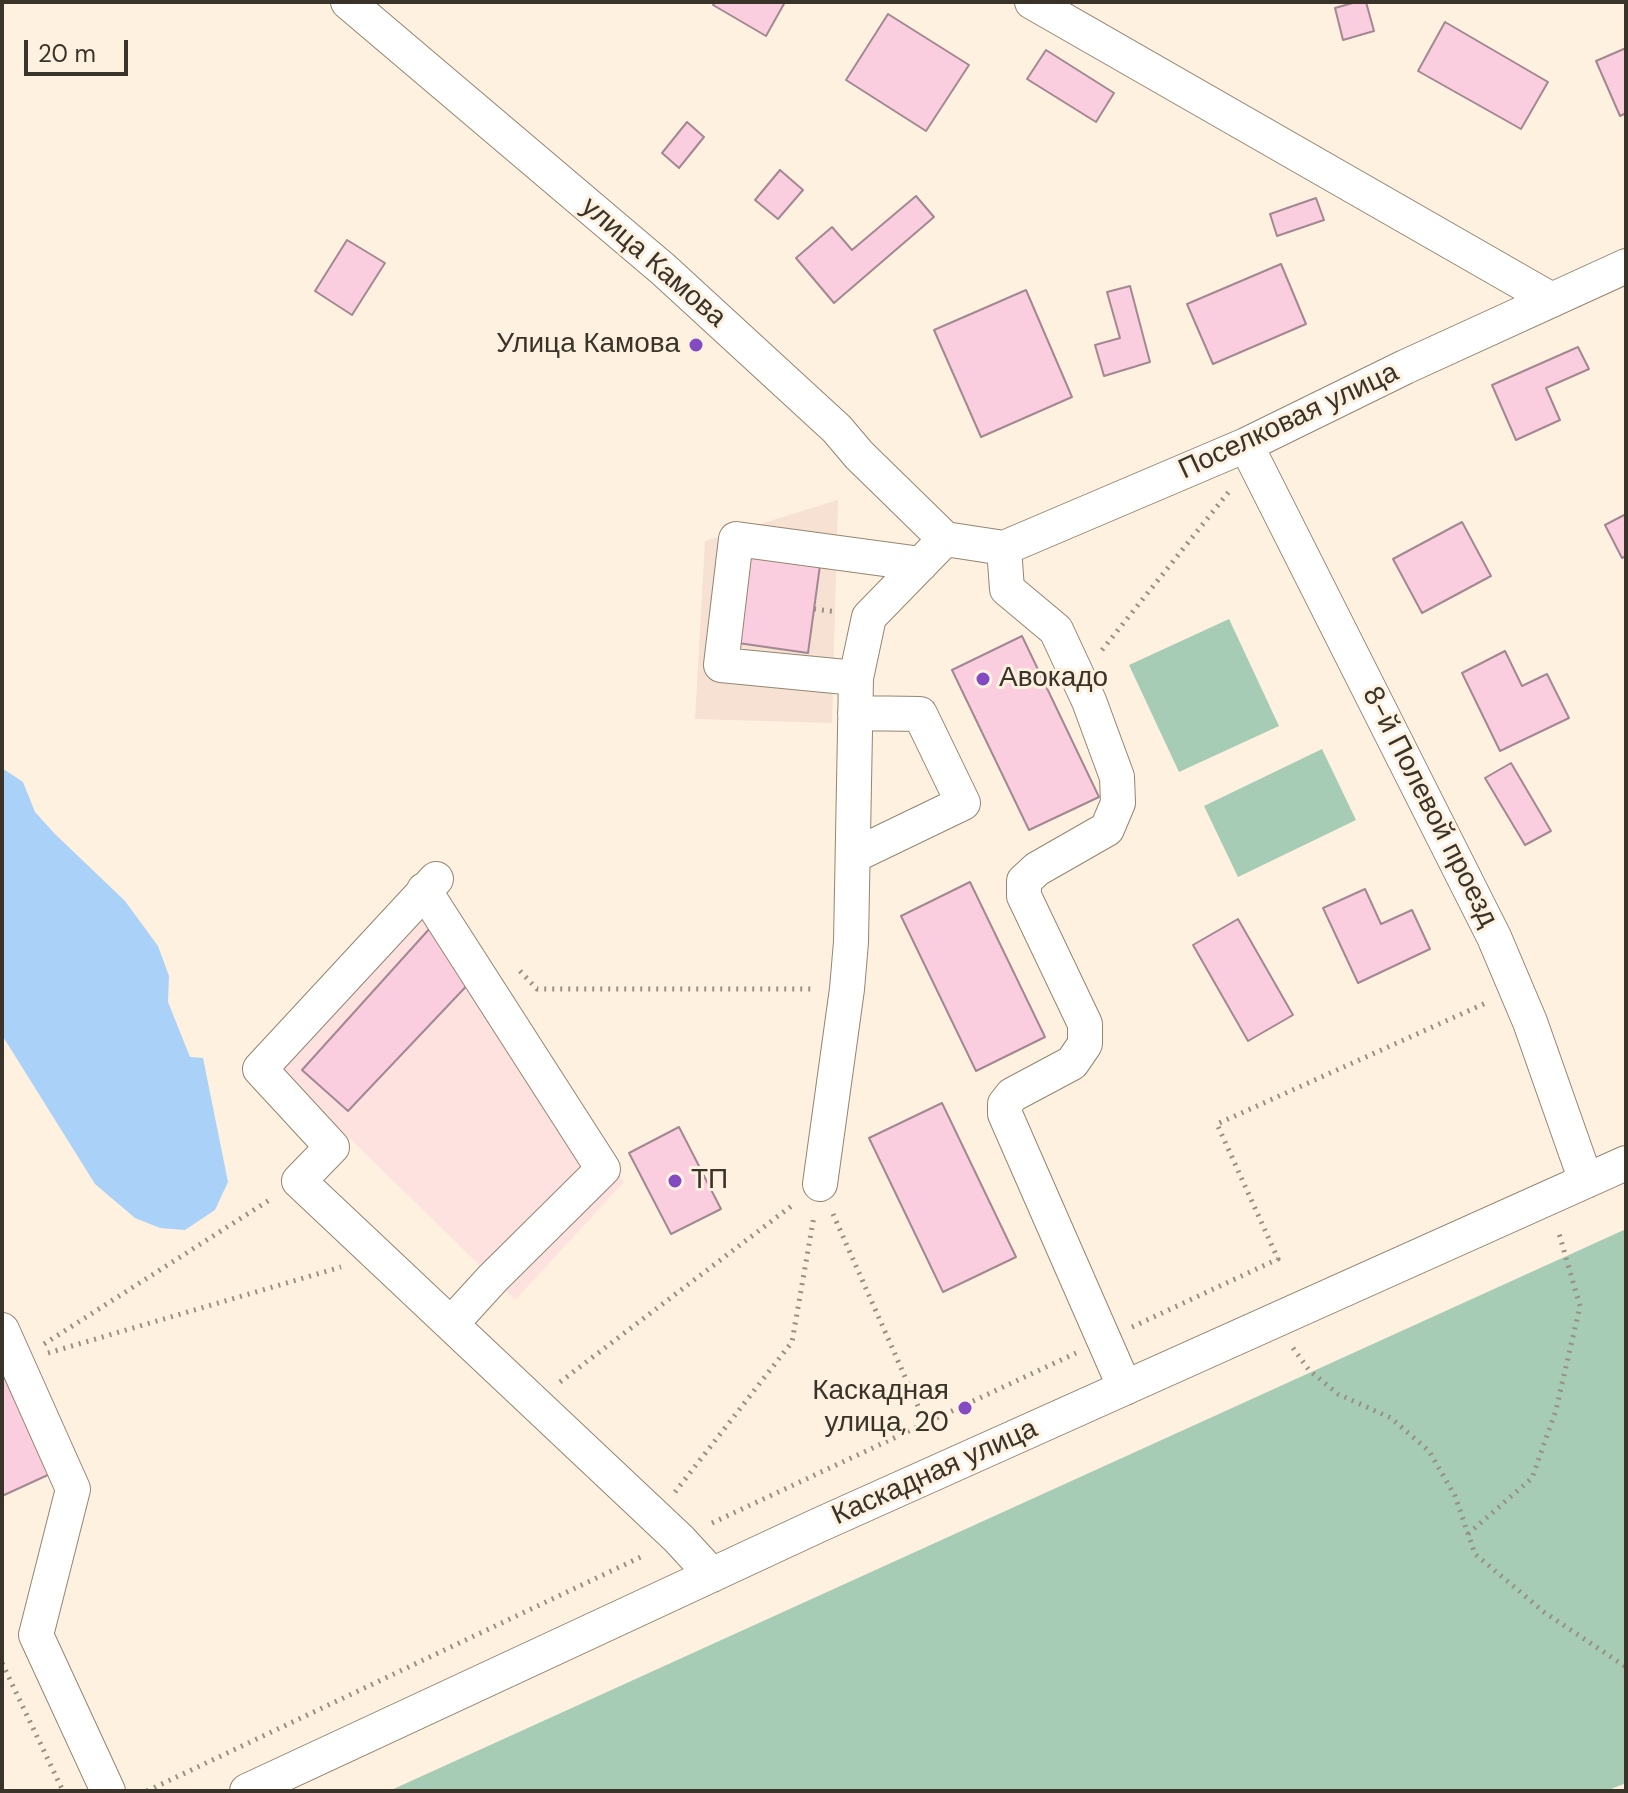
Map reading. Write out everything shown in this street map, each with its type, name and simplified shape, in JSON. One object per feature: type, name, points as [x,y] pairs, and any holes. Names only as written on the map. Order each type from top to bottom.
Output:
[{"type":"street","name":"улица Камова","points":[[348,2],[664,270],[837,429],[859,455],[945,539]]},
{"type":"street","points":[[1032,2],[1552,300]]},
{"type":"street","name":"Поселковая улица","points":[[1004,548],[1250,453],[1405,367],[1626,266]]},
{"type":"street","name":"8-й Полевой проезд","points":[[1250,453],[1494,937],[1530,1022],[1586,1181]]},
{"type":"street","points":[[856,678],[721,665],[736,539],[921,564]]},
{"type":"street","points":[[820,1184],[847,989],[851,942],[856,678],[869,617],[945,539],[1004,548],[1007,589],[1056,630],[1078,679],[1117,777],[1118,803],[1107,829],[1037,869],[1024,881],[1024,896],[1085,1024],[1085,1044],[1072,1063],[1012,1095],[1005,1104],[1005,1114],[1125,1388]]},
{"type":"street","points":[[853,856],[963,803],[920,714],[855,713]]},
{"type":"street","points":[[451,1324],[603,1169],[430,884],[260,1069],[332,1147],[299,1181],[379,1256],[451,1324],[667,1527],[712,1575]]},
{"type":"street","name":"Каскадная улица","points":[[247,1791],[712,1575],[1626,1163]]},
{"type":"street","points":[[2,1330],[73,1489],[36,1635],[108,1791]]},
{"type":"path","points":[[1078,679],[1250,453]]},
{"type":"path","points":[[517,967],[537,989],[847,989]]},
{"type":"path","points":[[147,1791],[667,1527],[925,1422],[1278,1259],[1217,1124],[1516,989]]},
{"type":"path","points":[[16,1362],[299,1181]]},
{"type":"path","points":[[820,1184],[925,1422]]},
{"type":"path","points":[[534,1402],[820,1184]]},
{"type":"path","points":[[667,1527],[792,1342],[820,1184]]},
{"type":"path","points":[[1468,1534],[1532,1478],[1556,1410],[1580,1306],[1556,1224]]},
{"type":"path","points":[[16,1362],[379,1256]]},
{"type":"path","points":[[1288,1341],[1309,1370],[1338,1394],[1391,1418],[1429,1451],[1455,1496],[1475,1554],[1544,1612],[1626,1667]]},
{"type":"path","points":[[2,1663],[63,1791]]},
{"type":"shaded area","points":[[838,500],[832,723],[695,719],[705,541]]},
{"type":"shaded area","points":[[438,900],[624,1182],[515,1300],[279,1069]]},
{"type":"green space","points":[[1229,619],[1279,726],[1179,772],[1129,665]]},
{"type":"green space","points":[[1322,749],[1356,820],[1238,877],[1204,806]]},
{"type":"green space","points":[[1626,1229],[1626,1783],[1606,1791],[389,1791]]},
{"type":"water","points":[[2,768],[23,782],[35,812],[125,901],[158,946],[169,976],[168,1002],[190,1057],[203,1058],[228,1182],[215,1210],[185,1230],[160,1228],[135,1218],[95,1184],[2,1035]]},
{"type":"building","points":[[715,2],[785,2],[766,36],[713,5]]},
{"type":"building","points":[[1366,2],[1374,31],[1343,40],[1335,8]]},
{"type":"building","points":[[888,14],[969,65],[926,131],[846,80]]},
{"type":"building","points":[[1445,22],[1548,82],[1521,129],[1418,71]]},
{"type":"building","points":[[1626,48],[1626,113],[1620,116],[1596,61]]},
{"type":"building","points":[[1046,50],[1114,93],[1096,122],[1027,79]]},
{"type":"building","points":[[687,122],[704,137],[679,168],[662,153]]},
{"type":"building","points":[[780,170],[803,190],[778,219],[755,200]]},
{"type":"building","points":[[916,196],[934,217],[834,303],[796,258],[832,227],[852,250]]},
{"type":"building","points":[[1316,198],[1324,220],[1277,236],[1270,214]]},
{"type":"building","points":[[347,240],[385,263],[352,315],[315,291]]},
{"type":"building","points":[[1281,264],[1306,324],[1213,364],[1187,304]]},
{"type":"building","points":[[1130,286],[1150,362],[1104,376],[1095,345],[1120,338],[1107,292]]},
{"type":"building","points":[[1026,290],[1072,397],[981,437],[934,330]]},
{"type":"building","points":[[1578,347],[1589,369],[1546,388],[1560,420],[1516,440],[1492,385]]},
{"type":"building","points":[[1626,514],[1626,556],[1622,558],[1605,525]]},
{"type":"building","points":[[1462,522],[1491,576],[1422,613],[1393,559]]},
{"type":"building","points":[[751,548],[821,558],[808,653],[738,643]]},
{"type":"building","points":[[1022,636],[1099,797],[1029,830],[952,670]]},
{"type":"building","points":[[1505,651],[1522,686],[1547,674],[1569,718],[1500,751],[1462,673]]},
{"type":"building","points":[[1511,763],[1551,831],[1525,845],[1485,778]]},
{"type":"building","points":[[970,882],[1045,1037],[976,1071],[901,916]]},
{"type":"building","points":[[1365,889],[1381,924],[1412,910],[1430,949],[1358,983],[1323,908]]},
{"type":"building","points":[[1238,919],[1293,1015],[1248,1041],[1193,945]]},
{"type":"building","points":[[431,927],[475,977],[348,1111],[302,1070]]},
{"type":"building","points":[[942,1103],[1016,1257],[943,1292],[869,1138]]},
{"type":"building","name":"ТП","points":[[679,1127],[721,1209],[671,1234],[629,1153]]},
{"type":"building","points":[[2,1367],[50,1474],[2,1496]]},
{"type":"place","name":"Улица Камова","points":[[696,345]]},
{"type":"place","name":"Авокадо","points":[[983,679]]},
{"type":"place","name":"ТП","points":[[675,1181]]},
{"type":"place","name":"Каскадная улица, 20","points":[[965,1408]]}]
